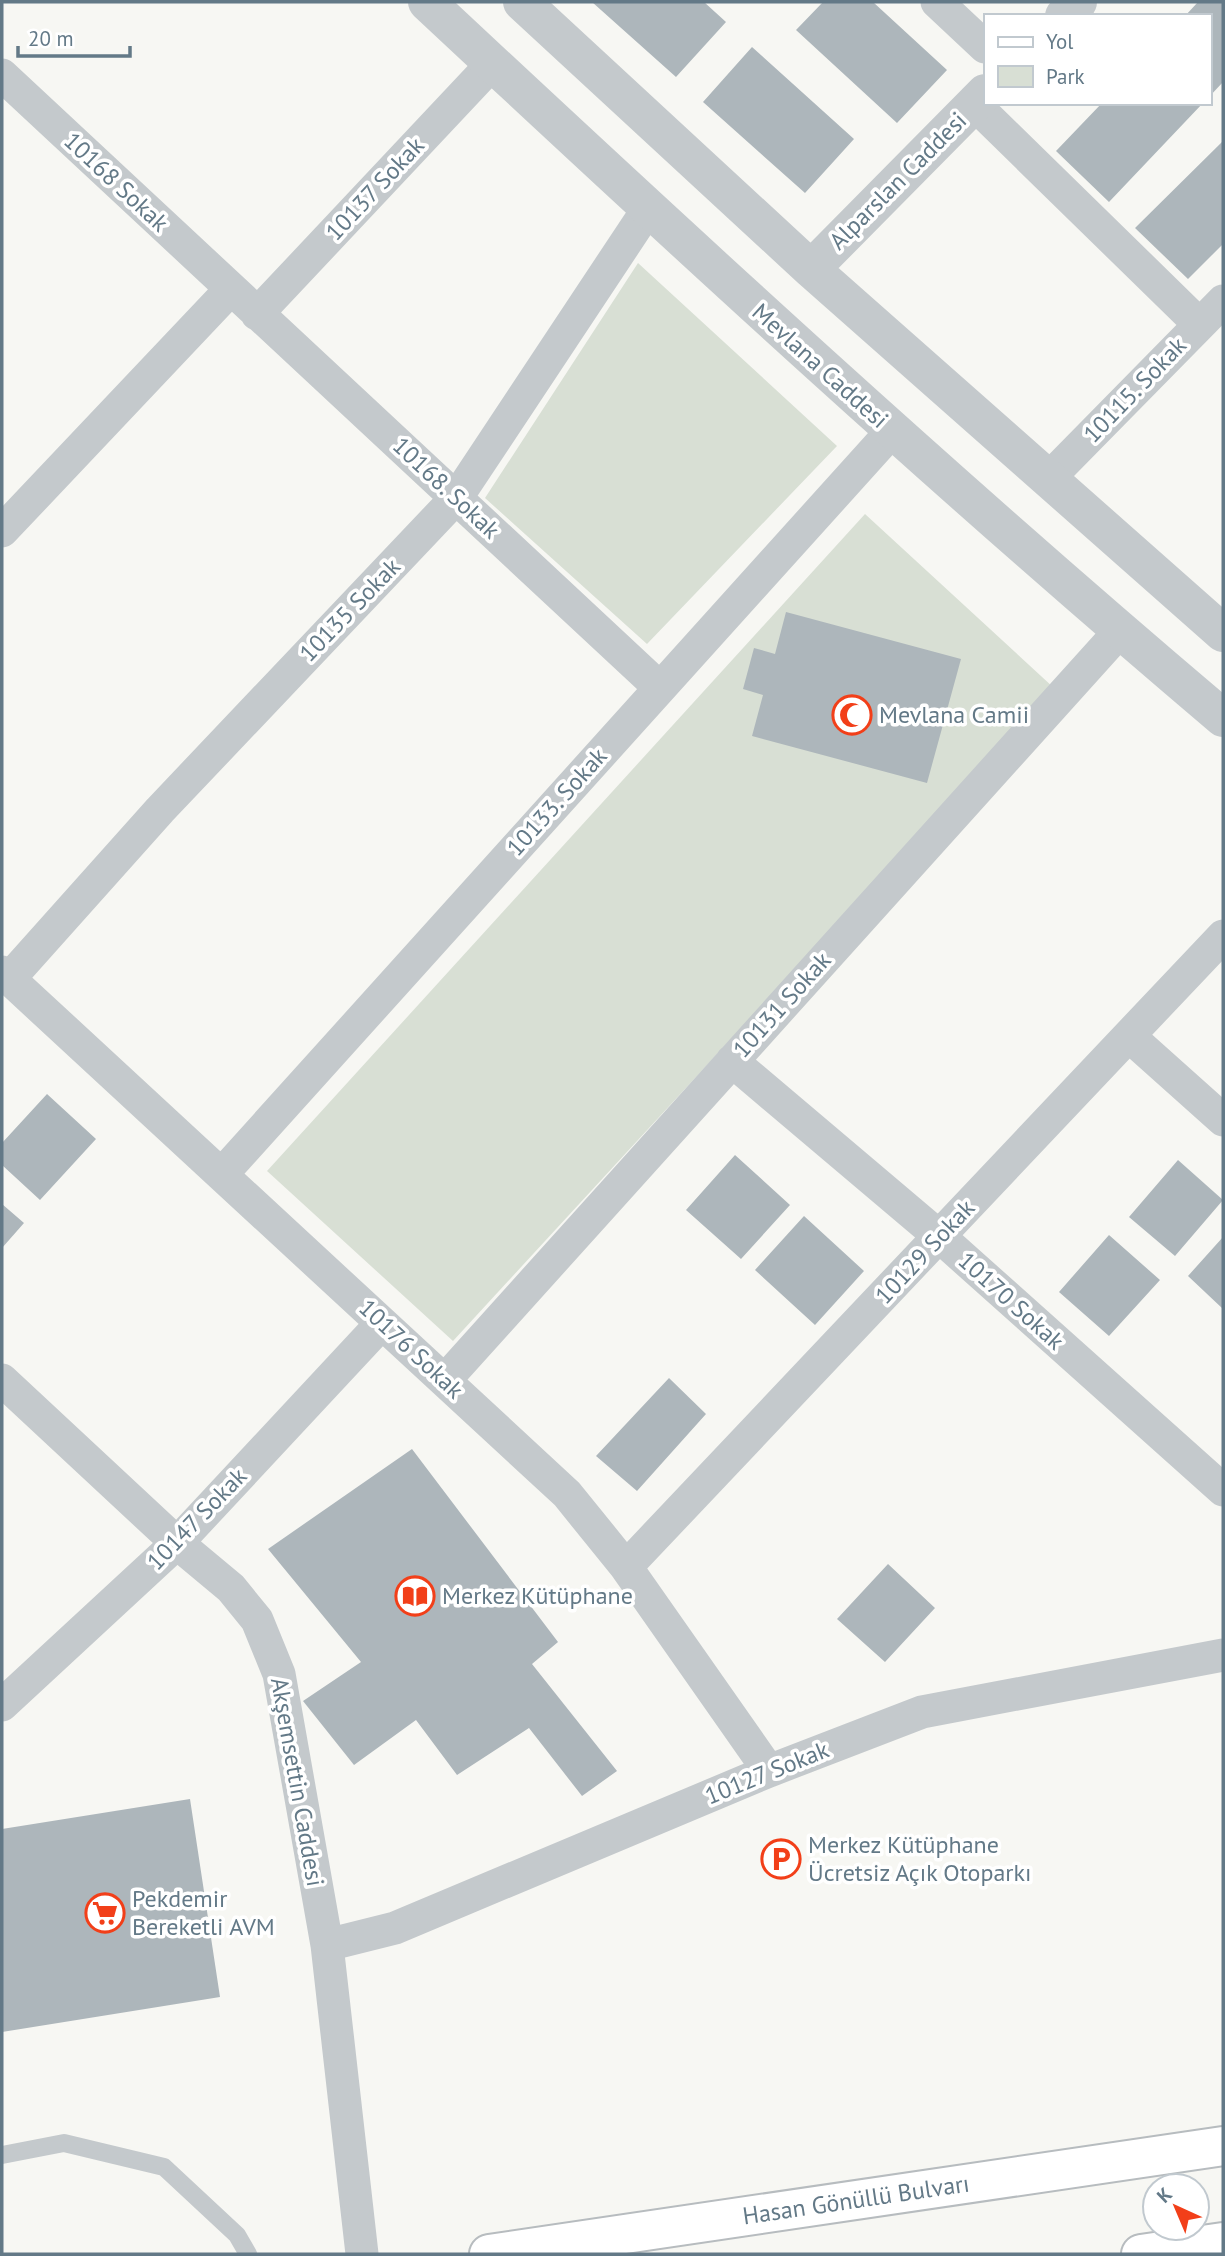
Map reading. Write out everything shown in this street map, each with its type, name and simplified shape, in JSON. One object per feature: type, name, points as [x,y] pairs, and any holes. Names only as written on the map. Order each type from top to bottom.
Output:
[{"type":"main road","name":"Hasan Gönüllü Bulvarı","points":[[489,2254],[1223,2146]]},
{"type":"main road","points":[[1141,2254],[1223,2242]]},
{"type":"street","name":"Mevlana Caddesi","points":[[427,2],[648,209],[892,431],[1223,718]]},
{"type":"street","points":[[523,2],[811,269],[1223,633]]},
{"type":"street","points":[[937,2],[984,46]]},
{"type":"street","points":[[1065,14],[1078,2]]},
{"type":"street","name":"10137 Sokak","points":[[257,314],[493,63]]},
{"type":"street","name":"10168 Sokak","points":[[3,78],[230,290]]},
{"type":"street","name":"Alparslan Caddesi","points":[[811,269],[980,99]]},
{"type":"street","points":[[986,105],[1199,324]]},
{"type":"street","name":"10135 Sokak","points":[[5,975],[457,497],[648,209]]},
{"type":"street","points":[[2,531],[230,290]]},
{"type":"street","name":"10168. Sokak","points":[[230,290],[457,497],[660,688]]},
{"type":"street","name":"10115. Sokak","points":[[1048,479],[1223,301]]},
{"type":"street","name":"10133. Sokak","points":[[222,1174],[892,431]]},
{"type":"street","name":"10131 Sokak","points":[[445,1380],[1120,631]]},
{"type":"street","name":"10129 Sokak","points":[[626,1567],[1223,936]]},
{"type":"street","name":"10176 Sokak","points":[[5,975],[567,1494],[626,1567],[769,1771]]},
{"type":"street","points":[[1129,1036],[1223,1120]]},
{"type":"street","name":"10170 Sokak","points":[[732,1061],[940,1237],[1223,1490]]},
{"type":"street","name":"10147 Sokak","points":[[2,1705],[177,1543],[382,1323]]},
{"type":"street","name":"Akşemsettin Caddesi","points":[[2,1380],[177,1543],[231,1588],[257,1620],[279,1674],[327,1945],[362,2254]]},
{"type":"street","name":"10127 Sokak","points":[[327,1945],[395,1928],[769,1771],[922,1712],[1223,1656]]},
{"type":"lane","points":[[2,2155],[64,2143],[164,2167],[237,2235],[247,2254]]},
{"type":"green space","points":[[638,263],[837,446],[647,644],[485,498]]},
{"type":"green space","points":[[865,514],[1054,688],[453,1341],[267,1171]]},
{"type":"building","points":[[592,2],[704,2],[726,22],[676,77]]},
{"type":"building","points":[[823,2],[873,2],[947,70],[897,123],[796,30]]},
{"type":"building","points":[[1198,2],[1223,2],[1223,82],[1211,95],[1211,14],[1187,14]]},
{"type":"building","points":[[752,47],[854,139],[805,193],[703,102]]},
{"type":"building","points":[[1100,105],[1201,105],[1109,202],[1056,151]]},
{"type":"building","points":[[1223,141],[1223,244],[1188,279],[1135,228]]},
{"type":"building","name":"Mevlana Camii","points":[[786,612],[961,659],[927,783],[752,736],[763,695],[743,689],[754,648],[775,654]]},
{"type":"building","points":[[47,1094],[96,1139],[40,1200],[2,1165],[2,1143]]},
{"type":"building","points":[[735,1155],[790,1205],[741,1259],[686,1210]]},
{"type":"building","points":[[1178,1160],[1223,1200],[1175,1256],[1129,1217]]},
{"type":"building","points":[[2,1204],[24,1223],[2,1248]]},
{"type":"building","points":[[804,1216],[864,1271],[815,1325],[755,1270]]},
{"type":"building","points":[[1109,1235],[1160,1280],[1109,1336],[1059,1292]]},
{"type":"building","points":[[1223,1237],[1223,1309],[1188,1276]]},
{"type":"building","points":[[669,1378],[706,1414],[637,1491],[596,1456]]},
{"type":"building","name":"Merkez Kütüphane","points":[[412,1449],[558,1642],[532,1664],[617,1771],[582,1796],[529,1728],[457,1775],[416,1720],[354,1765],[303,1701],[361,1662],[268,1549]]},
{"type":"building","points":[[888,1564],[935,1608],[885,1662],[837,1619]]},
{"type":"building","name":"Pekdemir Bereketli AVM","points":[[190,1799],[220,1997],[2,2032],[2,1829]]},
{"type":"place","name":"Mevlana Camii","points":[[852,715]]},
{"type":"place","name":"Merkez Kütüphane","points":[[415,1596]]},
{"type":"place","name":"Merkez Kütüphane Ücretsiz Açık Otoparkı","points":[[781,1859]]},
{"type":"place","name":"Pekdemir Bereketli AVM","points":[[105,1913]]}]
